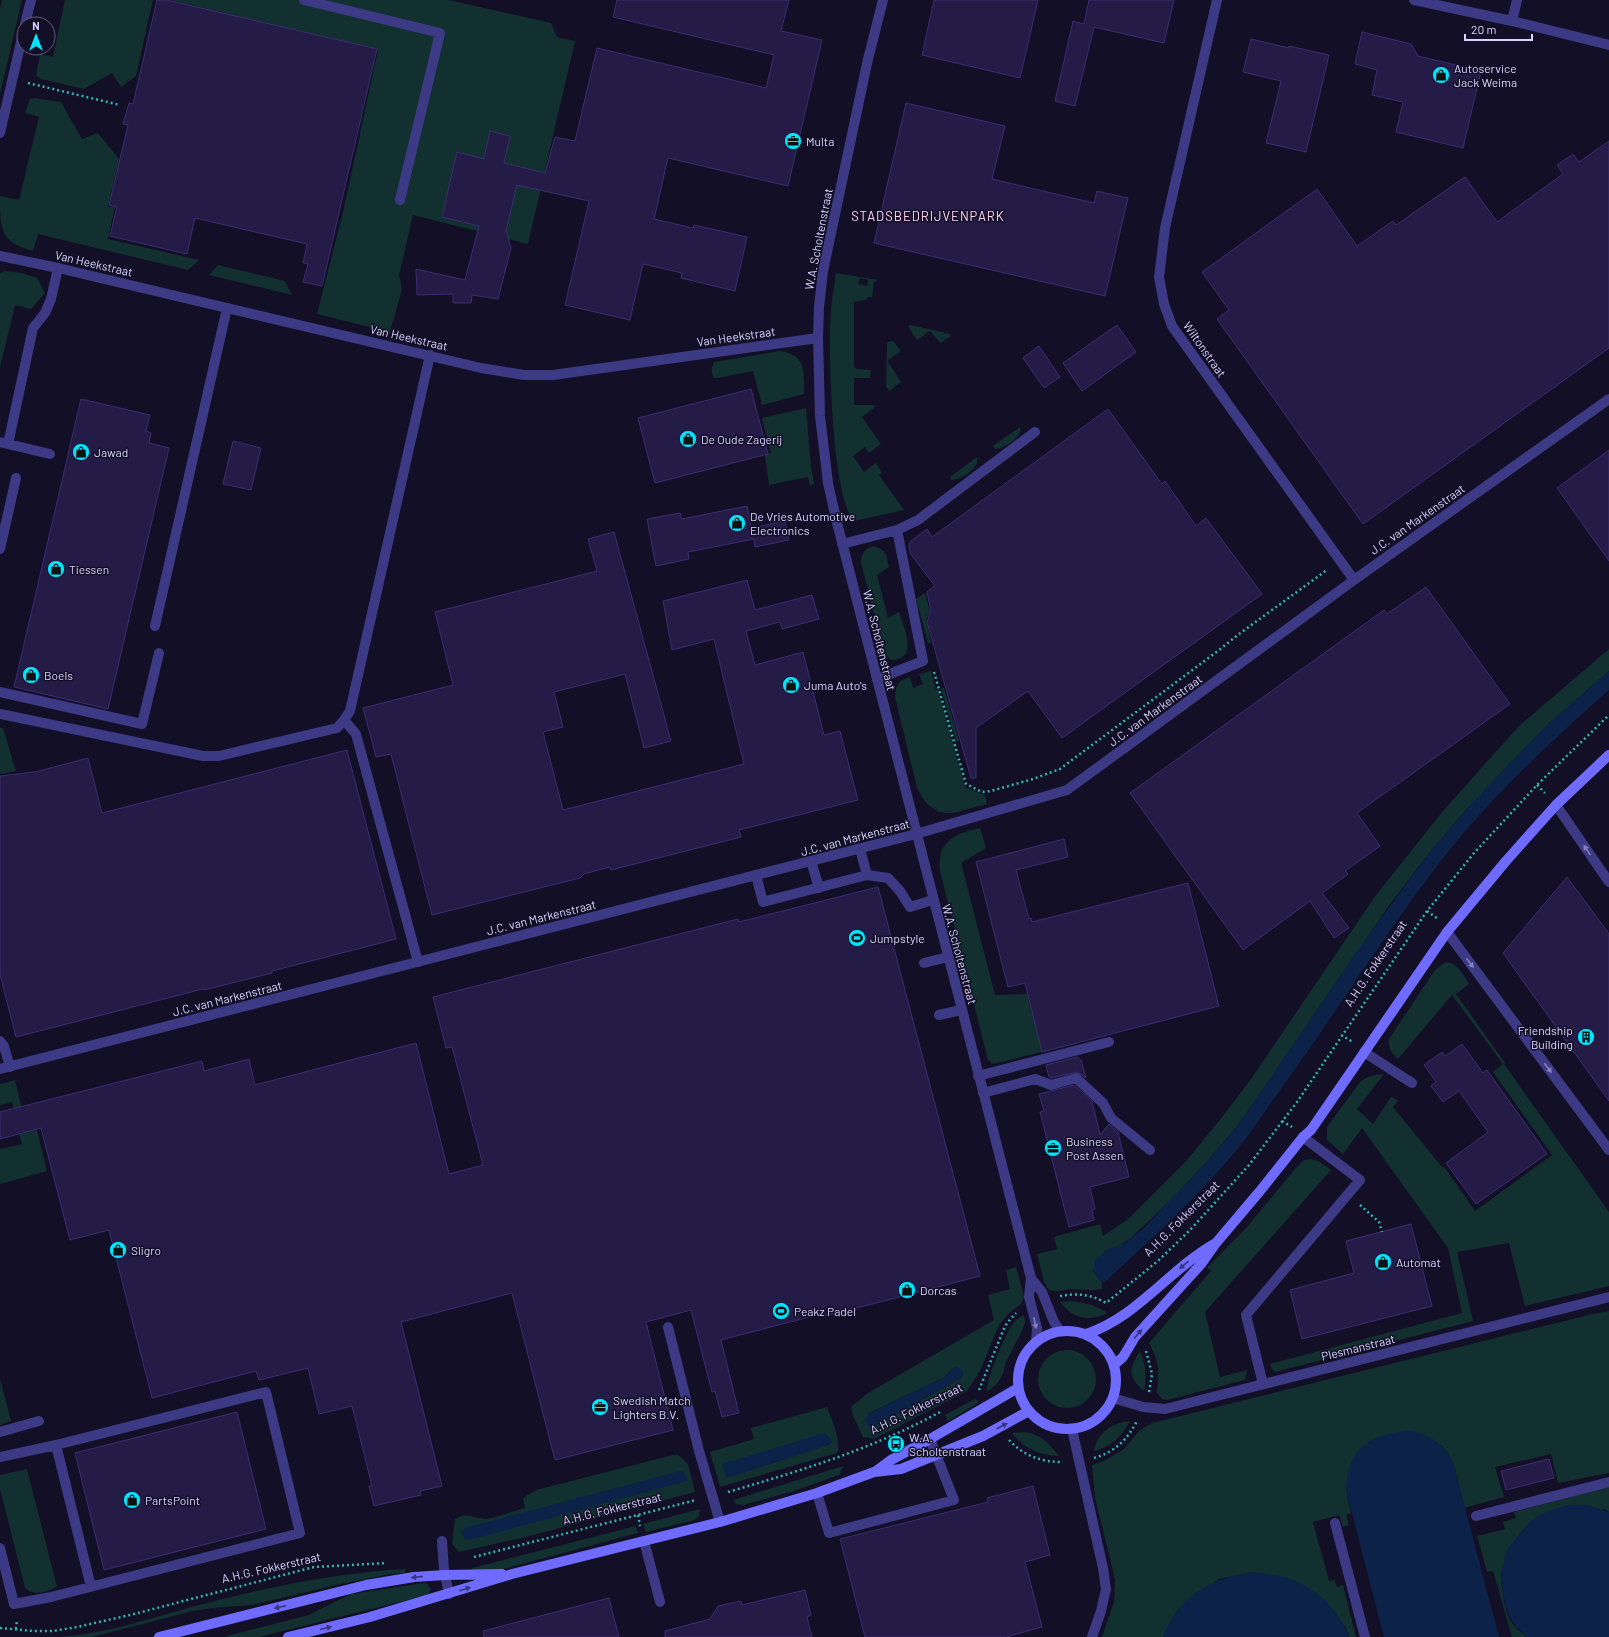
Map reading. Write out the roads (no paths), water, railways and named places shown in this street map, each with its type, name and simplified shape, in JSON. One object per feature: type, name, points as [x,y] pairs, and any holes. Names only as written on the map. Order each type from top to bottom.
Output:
[{"type":"street","points":[[27,16],[31,0]]},
{"type":"street","points":[[304,0],[440,33],[400,200]]},
{"type":"street","name":"W.A. Scholtenstraat","points":[[883,0],[868,59],[823,272],[818,338],[820,416],[823,447],[828,483],[842,544],[1031,1278],[1029,1297],[1037,1328],[1036,1341]]},
{"type":"street","name":"Wiltonstraat","points":[[1217,0],[1165,228],[1159,277],[1164,304],[1172,326],[1354,580]]},
{"type":"street","points":[[1414,0],[1512,21],[1609,45]]},
{"type":"street","points":[[1512,21],[1517,0]]},
{"type":"street","points":[[0,133],[18,56]]},
{"type":"street","name":"Van Heekstraat","points":[[0,256],[58,268],[482,368],[518,374],[553,375],[818,338]]},
{"type":"street","points":[[50,454],[4,443],[33,328],[45,313],[51,299],[58,268]]},
{"type":"street","points":[[155,626],[227,308]]},
{"type":"street","points":[[0,714],[203,756],[219,756],[337,728],[350,711],[430,355]]},
{"type":"street","name":"J.C. van Markenstraat","points":[[5,1068],[860,849],[1067,790],[1354,580],[1609,399]]},
{"type":"street","points":[[842,544],[897,530],[918,520],[1035,432]]},
{"type":"street","points":[[0,549],[3,521],[16,478]]},
{"type":"street","points":[[877,679],[923,661],[897,530]]},
{"type":"street","points":[[0,692],[142,724],[159,653]]},
{"type":"street","points":[[344,720],[356,734],[418,962]]},
{"type":"street","points":[[1114,1365],[1123,1357],[1135,1337],[1202,1263],[1216,1243],[1256,1197],[1303,1137],[1311,1130],[1447,932],[1556,804],[1609,755]]},
{"type":"street","points":[[1556,804],[1609,882]]},
{"type":"street","points":[[860,849],[868,875]]},
{"type":"street","points":[[811,861],[819,888]]},
{"type":"street","points":[[756,875],[763,902],[868,875],[888,878],[900,891],[910,907],[933,900]]},
{"type":"street","points":[[1447,932],[1609,1150]]},
{"type":"street","points":[[924,963],[948,957]]},
{"type":"street","points":[[939,1015],[961,1010]]},
{"type":"street","points":[[0,1041],[4,1046],[5,1068]]},
{"type":"street","points":[[978,1076],[1109,1042]]},
{"type":"street","points":[[1364,1052],[1412,1083]]},
{"type":"street","points":[[983,1093],[1035,1079],[1051,1085],[1076,1078],[1103,1103],[1111,1118],[1150,1150]]},
{"type":"street","points":[[1263,1384],[1246,1315],[1360,1180],[1303,1137]]},
{"type":"street","points":[[1086,1334],[1099,1330],[1124,1314],[1199,1252],[1216,1243]]},
{"type":"street","name":"W.A. Scholtenstraat","points":[[1031,1278],[1042,1292],[1054,1322],[1060,1331]]},
{"type":"street","name":"Plesmanstraat","points":[[1113,1398],[1143,1407],[1165,1409],[1609,1296]]},
{"type":"street","points":[[668,1327],[699,1452],[720,1522]]},
{"type":"street","points":[[1060,1331],[1073,1331],[1086,1334],[1097,1340],[1104,1347],[1114,1365],[1116,1387],[1113,1398],[1106,1410],[1097,1419],[1085,1426],[1072,1429],[1048,1426],[1038,1420],[1022,1401],[1018,1388],[1017,1375],[1020,1362],[1027,1350],[1036,1341],[1048,1334],[1060,1331]]},
{"type":"street","points":[[874,1472],[891,1460],[1018,1388]]},
{"type":"street","points":[[0,1457],[56,1445],[266,1392],[300,1534],[51,1597],[14,1604],[0,1548]]},
{"type":"street","points":[[288,1637],[370,1617],[512,1574],[720,1522],[817,1493],[874,1472],[902,1469],[983,1436],[1029,1411]]},
{"type":"street","points":[[0,1432],[39,1421]]},
{"type":"street","points":[[1072,1429],[1103,1568],[1106,1589],[1101,1611],[1092,1637]]},
{"type":"street","points":[[817,1493],[829,1534],[954,1500],[930,1439]]},
{"type":"street","points":[[56,1445],[91,1587]]},
{"type":"street","points":[[1476,1516],[1609,1482]]},
{"type":"street","points":[[1335,1523],[1365,1637]]},
{"type":"street","points":[[442,1541],[443,1560],[449,1594]]},
{"type":"street","points":[[644,1541],[660,1602]]},
{"type":"street","points":[[159,1637],[366,1585],[414,1577],[512,1574]]},
{"type":"water","points":[[1609,671],[1609,690],[1563,731],[1497,796],[1437,866],[1397,921],[1256,1125],[1236,1151],[1185,1206],[1107,1280],[1102,1283],[1093,1271],[1094,1261],[1107,1250],[1125,1243],[1143,1229],[1210,1158],[1239,1124],[1355,954],[1422,862],[1463,813],[1548,724]]},
{"type":"water","points":[[958,1367],[962,1369],[963,1372],[961,1378],[874,1426],[867,1426],[865,1423],[869,1413],[945,1377],[953,1368]]},
{"type":"water","points":[[1409,1430],[1423,1434],[1435,1441],[1445,1450],[1453,1462],[1499,1637],[1384,1637],[1346,1490],[1351,1463],[1363,1446],[1372,1440],[1383,1436]]},
{"type":"water","points":[[821,1434],[826,1434],[832,1441],[830,1444],[726,1477],[722,1464]]},
{"type":"water","points":[[680,1471],[684,1472],[688,1480],[473,1539],[465,1540],[461,1531],[468,1527]]},
{"type":"water","points":[[1568,1505],[1588,1505],[1609,1512],[1609,1637],[1528,1637],[1515,1626],[1507,1611],[1503,1594],[1501,1571],[1508,1548],[1527,1525],[1538,1516]]},
{"type":"water","points":[[1251,1572],[1283,1577],[1310,1589],[1333,1609],[1342,1622],[1349,1637],[1163,1637],[1169,1623],[1177,1611],[1197,1592],[1222,1579]]},
{"type":"place","name":"Autoservice Jack Weima","points":[[1441,75]]},
{"type":"place","name":"Multa","points":[[793,141]]},
{"type":"place","name":"De Oude Zagerij","points":[[688,439]]},
{"type":"place","name":"Jawad","points":[[81,452]]},
{"type":"place","name":"De Vries Automotive Electronics","points":[[737,523]]},
{"type":"place","name":"Tiessen","points":[[56,569]]},
{"type":"place","name":"Boels","points":[[31,675]]},
{"type":"place","name":"Juma Auto's","points":[[791,685]]},
{"type":"place","name":"Jumpstyle","points":[[857,938]]},
{"type":"place","name":"Friendship Building","points":[[1586,1037]]},
{"type":"place","name":"Business Post Assen","points":[[1053,1148]]},
{"type":"place","name":"Sligro","points":[[118,1250]]},
{"type":"place","name":"Automat","points":[[1383,1262]]},
{"type":"place","name":"Dorcas","points":[[907,1290]]},
{"type":"place","name":"Peakz Padel","points":[[781,1311]]},
{"type":"place","name":"Swedish Match Lighters B.V.","points":[[600,1407]]},
{"type":"place","name":"W.A. Scholtenstraat","points":[[896,1444]]},
{"type":"place","name":"PartsPoint","points":[[132,1500]]},
{"type":"district","name":"STADSBEDRIJVENPARK","points":[[928,216]]}]
